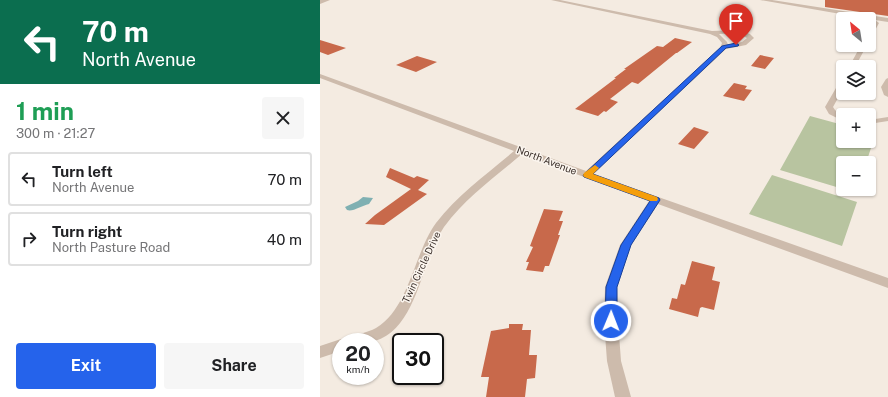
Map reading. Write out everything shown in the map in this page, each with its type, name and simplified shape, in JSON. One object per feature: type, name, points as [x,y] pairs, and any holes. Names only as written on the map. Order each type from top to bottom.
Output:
[{"type":"street","points":[[320,2],[328,0]]},
{"type":"street","points":[[553,0],[712,33],[737,32],[745,34],[751,38],[744,44],[724,47],[587,175]]},
{"type":"street","points":[[762,0],[836,12]]},
{"type":"street","points":[[876,19],[888,20]]},
{"type":"street","points":[[712,33],[722,39],[725,43],[724,47]]},
{"type":"street","name":"North Avenue","points":[[320,76],[655,200],[888,283]]},
{"type":"street","points":[[888,80],[885,87],[888,95]]},
{"type":"street","points":[[836,95],[829,107],[832,112],[836,115]]},
{"type":"street","points":[[876,121],[888,119]]},
{"type":"street","name":"Twin Circle Drive","points":[[379,333],[388,328],[401,309],[426,251],[448,215],[468,195],[521,150]]},
{"type":"street","points":[[623,397],[614,361],[611,321],[611,287],[626,245],[655,200]]},
{"type":"street","points":[[320,352],[332,348]]},
{"type":"green space","points":[[810,116],[836,123],[836,148],[871,148],[868,156],[836,156],[836,187],[780,170]]},
{"type":"green space","points":[[772,175],[857,202],[842,246],[749,214]]},
{"type":"water","points":[[363,197],[373,198],[369,204],[354,210],[347,210],[345,207]]},
{"type":"building","points":[[825,0],[888,0],[888,16],[876,14],[876,12],[860,12],[825,7]]},
{"type":"building","points":[[675,38],[692,42],[638,84],[632,82],[610,99],[618,102],[606,112],[604,111],[598,116],[575,109],[626,69],[624,69],[657,46],[663,47]]},
{"type":"building","points":[[320,40],[346,48],[328,55],[320,52]]},
{"type":"building","points":[[760,55],[774,58],[765,69],[751,66]]},
{"type":"building","points":[[417,56],[437,62],[416,72],[396,65]]},
{"type":"building","points":[[734,83],[747,86],[745,89],[752,90],[744,101],[723,96]]},
{"type":"building","points":[[694,127],[709,132],[694,149],[678,144]]},
{"type":"building","points":[[390,168],[414,178],[417,176],[429,180],[418,190],[427,194],[384,225],[365,224],[411,189],[386,177]]},
{"type":"building","points":[[544,209],[563,211],[559,221],[563,221],[558,235],[560,235],[549,266],[545,266],[543,272],[526,270],[529,262],[526,262],[533,247],[530,246]]},
{"type":"building","points":[[692,261],[715,267],[712,280],[720,282],[714,310],[702,307],[700,308],[698,317],[669,309],[672,298],[677,299],[681,284],[685,285]]},
{"type":"building","points":[[509,324],[523,324],[522,330],[531,330],[529,355],[537,355],[535,378],[527,379],[525,397],[486,397],[489,377],[481,377],[491,331],[509,328]]},
{"type":"slow traffic","points":[[595,168],[587,175],[653,199]]},
{"type":"route","points":[[611,321],[611,287],[626,245],[655,200],[587,175],[724,47],[736,45]]}]
